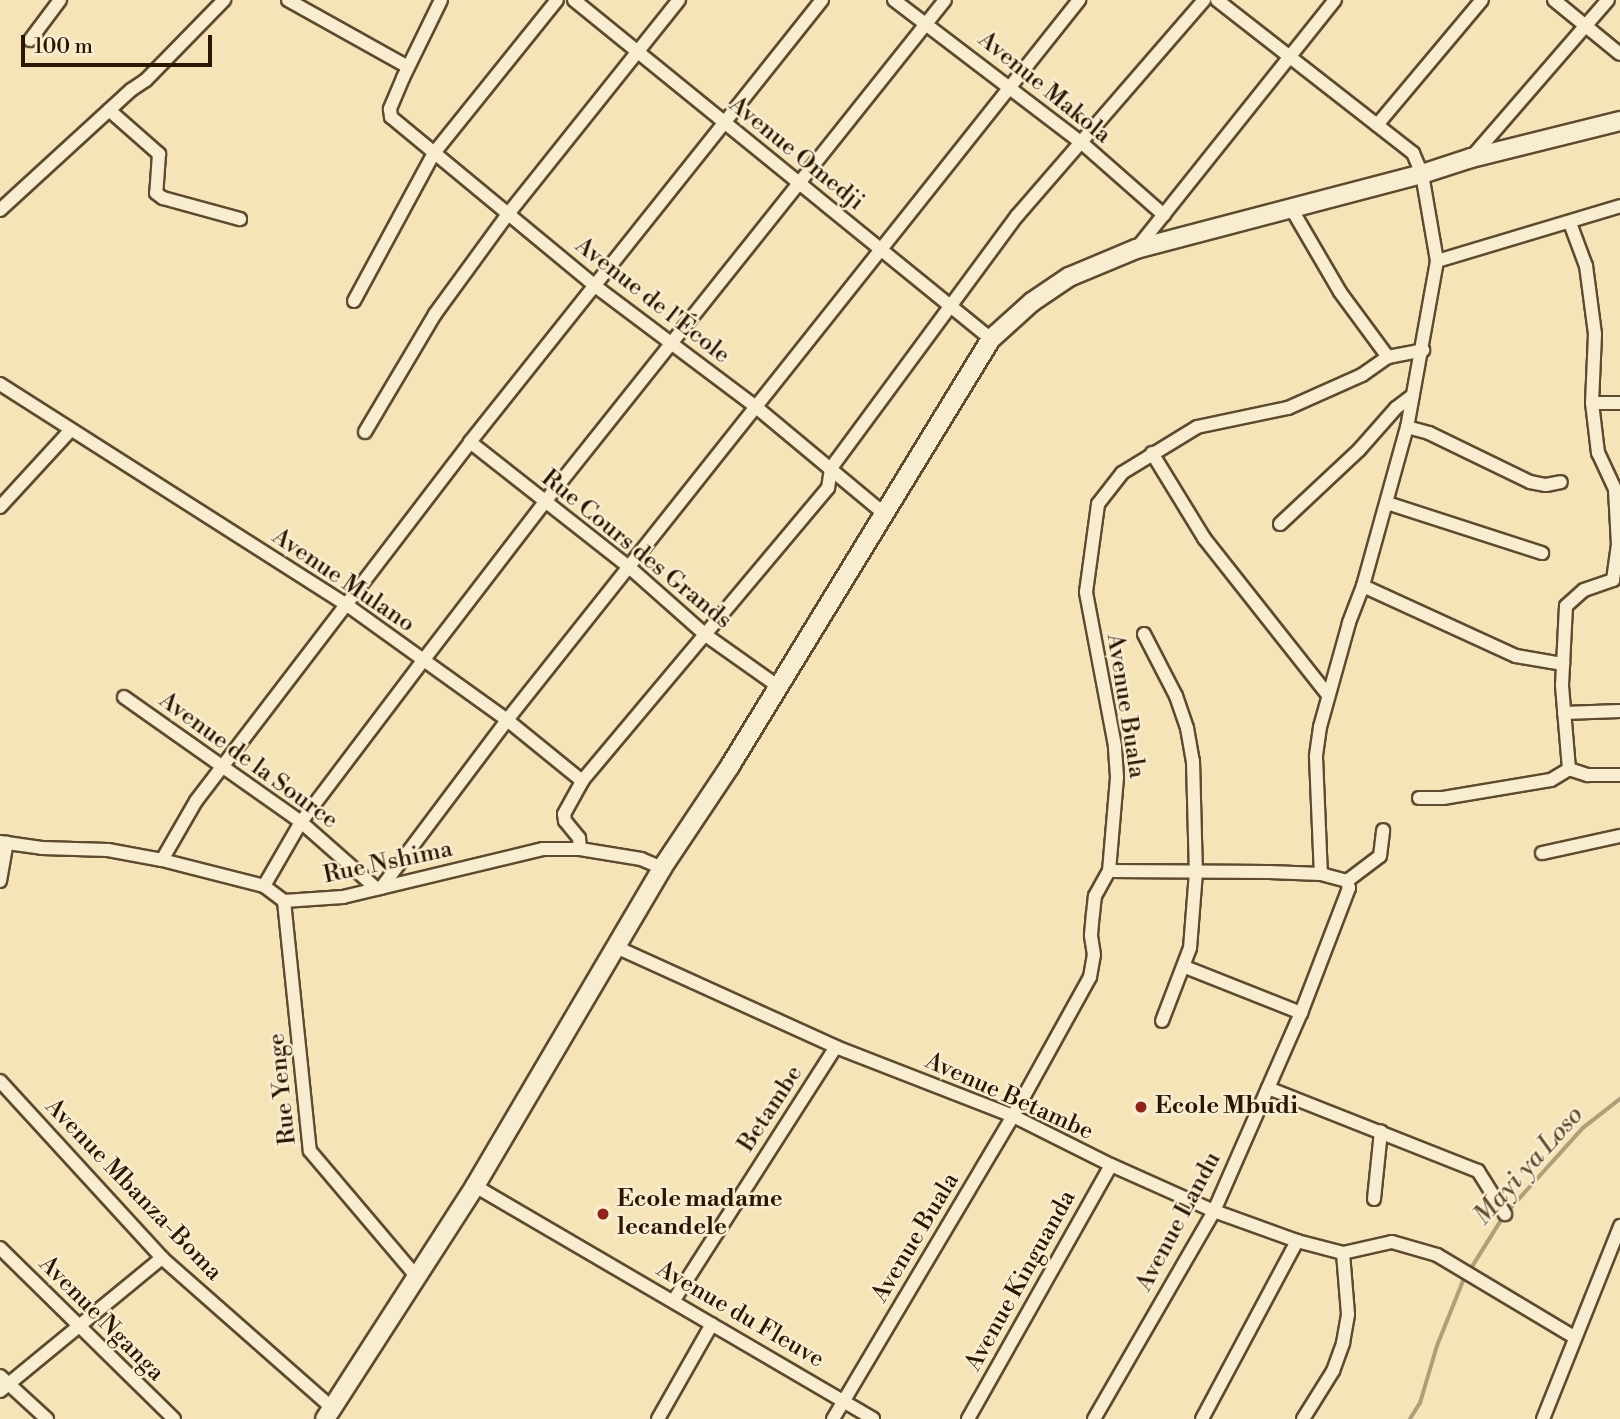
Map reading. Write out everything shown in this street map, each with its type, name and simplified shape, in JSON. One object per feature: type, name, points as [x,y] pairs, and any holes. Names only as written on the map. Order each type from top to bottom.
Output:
[{"type":"street","points":[[30,40],[60,0]]},
{"type":"street","points":[[0,210],[109,110],[146,80],[225,0]]},
{"type":"street","points":[[288,0],[408,67],[441,0]]},
{"type":"street","points":[[354,301],[434,153],[557,0]]},
{"type":"street","name":"Avenue Omedji","points":[[574,0],[991,339]]},
{"type":"street","points":[[365,432],[435,314],[508,214],[679,0]]},
{"type":"street","points":[[162,860],[196,801],[470,442],[822,0]]},
{"type":"street","name":"Avenue Makola","points":[[894,0],[1082,143],[1164,215]]},
{"type":"street","points":[[264,886],[301,822],[544,503],[945,0]]},
{"type":"street","points":[[379,888],[507,720],[1079,0]]},
{"type":"street","points":[[580,849],[579,838],[565,821],[564,814],[582,781],[707,636],[828,488],[831,468],[1017,216],[1204,0]]},
{"type":"street","points":[[1217,0],[1413,153],[1422,174],[1437,261],[1407,427],[1363,586],[1328,695],[1316,757],[1321,874]]},
{"type":"street","points":[[1136,249],[1335,0]]},
{"type":"street","points":[[1377,125],[1482,0]]},
{"type":"street","points":[[1554,0],[1620,54]]},
{"type":"street","points":[[1471,158],[1608,0]]},
{"type":"street","name":"Avenue de l'École","points":[[408,67],[390,109],[396,122],[595,286],[756,407],[883,513]]},
{"type":"street","points":[[109,110],[159,154],[156,193],[163,198],[240,219]]},
{"type":"street","points":[[328,1414],[475,1186],[663,868],[779,687],[991,339],[1032,302],[1069,277],[1136,249],[1422,174],[1471,158],[1620,121]]},
{"type":"street","points":[[1437,261],[1620,206]]},
{"type":"street","points":[[1291,208],[1340,292],[1388,357]]},
{"type":"street","points":[[1569,769],[1563,664],[1566,606],[1575,595],[1606,584],[1616,575],[1615,489],[1598,453],[1592,403],[1593,321],[1586,266],[1570,223]]},
{"type":"street","name":"Avenue Buala","points":[[833,1419],[1013,1116],[1090,976],[1094,955],[1091,935],[1095,896],[1109,871],[1117,778],[1115,746],[1086,592],[1098,504],[1122,473],[1197,427],[1288,408],[1362,375],[1388,357],[1423,350]]},
{"type":"street","name":"Avenue Mulano","points":[[0,384],[347,605],[422,662],[507,720],[582,781]]},
{"type":"street","points":[[1280,524],[1359,450],[1396,408],[1413,395]]},
{"type":"street","points":[[1592,403],[1620,403]]},
{"type":"street","points":[[1407,427],[1429,433],[1530,482],[1546,485],[1561,482]]},
{"type":"street","points":[[0,508],[70,431]]},
{"type":"street","name":"Rue Cours des Grands","points":[[470,442],[544,503],[629,567],[707,636],[779,687]]},
{"type":"street","points":[[1152,453],[1204,538],[1328,695]]},
{"type":"street","points":[[1387,503],[1542,553]]},
{"type":"street","points":[[1363,586],[1516,656],[1563,664]]},
{"type":"street","points":[[1144,634],[1176,696],[1187,728],[1193,761],[1196,872],[1190,948],[1185,967],[1162,1021]]},
{"type":"street","name":"Avenue de la Source","points":[[124,697],[301,822],[379,888]]},
{"type":"street","points":[[1564,713],[1620,711]]},
{"type":"street","points":[[1419,797],[1443,797],[1550,780],[1569,769],[1588,775],[1620,775]]},
{"type":"street","points":[[1109,871],[1321,874],[1347,881],[1380,856],[1382,830]]},
{"type":"street","points":[[1542,853],[1620,836]]},
{"type":"street","points":[[0,881],[4,843],[108,850],[162,860],[264,886],[284,901]]},
{"type":"street","name":"Rue Nshima","points":[[284,901],[342,897],[542,849],[580,849],[641,859],[663,868]]},
{"type":"street","name":"Avenue Landu","points":[[1094,1419],[1214,1211],[1301,1013],[1349,888],[1347,881]]},
{"type":"street","name":"Rue Yenge","points":[[284,901],[310,1150],[416,1276]]},
{"type":"street","name":"Avenue Betambe","points":[[616,947],[836,1047],[1013,1116],[1111,1165],[1214,1211],[1297,1241],[1343,1253],[1392,1242],[1437,1255],[1574,1337]]},
{"type":"street","points":[[1185,967],[1301,1013]]},
{"type":"street","name":"Betambe","points":[[674,1300],[836,1047]]},
{"type":"street","name":"Avenue Mbanza-Boma","points":[[0,1081],[162,1258],[328,1414]]},
{"type":"street","points":[[1268,1088],[1478,1171],[1505,1214]]},
{"type":"street","points":[[1374,1199],[1381,1131]]},
{"type":"street","name":"Avenue Kinguanda","points":[[968,1419],[1111,1165]]},
{"type":"street","name":"Avenue du Fleuve","points":[[475,1186],[674,1300],[873,1419]]},
{"type":"street","points":[[1543,1419],[1620,1226]]},
{"type":"street","points":[[1202,1419],[1297,1241]]},
{"type":"street","name":"Avenue Nganga","points":[[0,1248],[174,1419]]},
{"type":"street","points":[[1303,1419],[1332,1371],[1343,1343],[1348,1314],[1343,1253]]},
{"type":"street","points":[[47,1419],[3,1383],[162,1258]]},
{"type":"street","points":[[658,1419],[712,1324]]},
{"type":"waterway","name":"Mayi ya Loso","points":[[1508,1211],[1583,1128],[1620,1099]]},
{"type":"waterway","name":"Mayi ya Loso","points":[[1470,1270],[1503,1217]]},
{"type":"waterway","name":"Mayi ya Loso","points":[[1410,1419],[1420,1403],[1437,1346],[1465,1276]]},
{"type":"place","name":"Ecole Mbudi","points":[[1141,1107]]},
{"type":"place","name":"Ecole madame lecandele","points":[[603,1214]]}]
